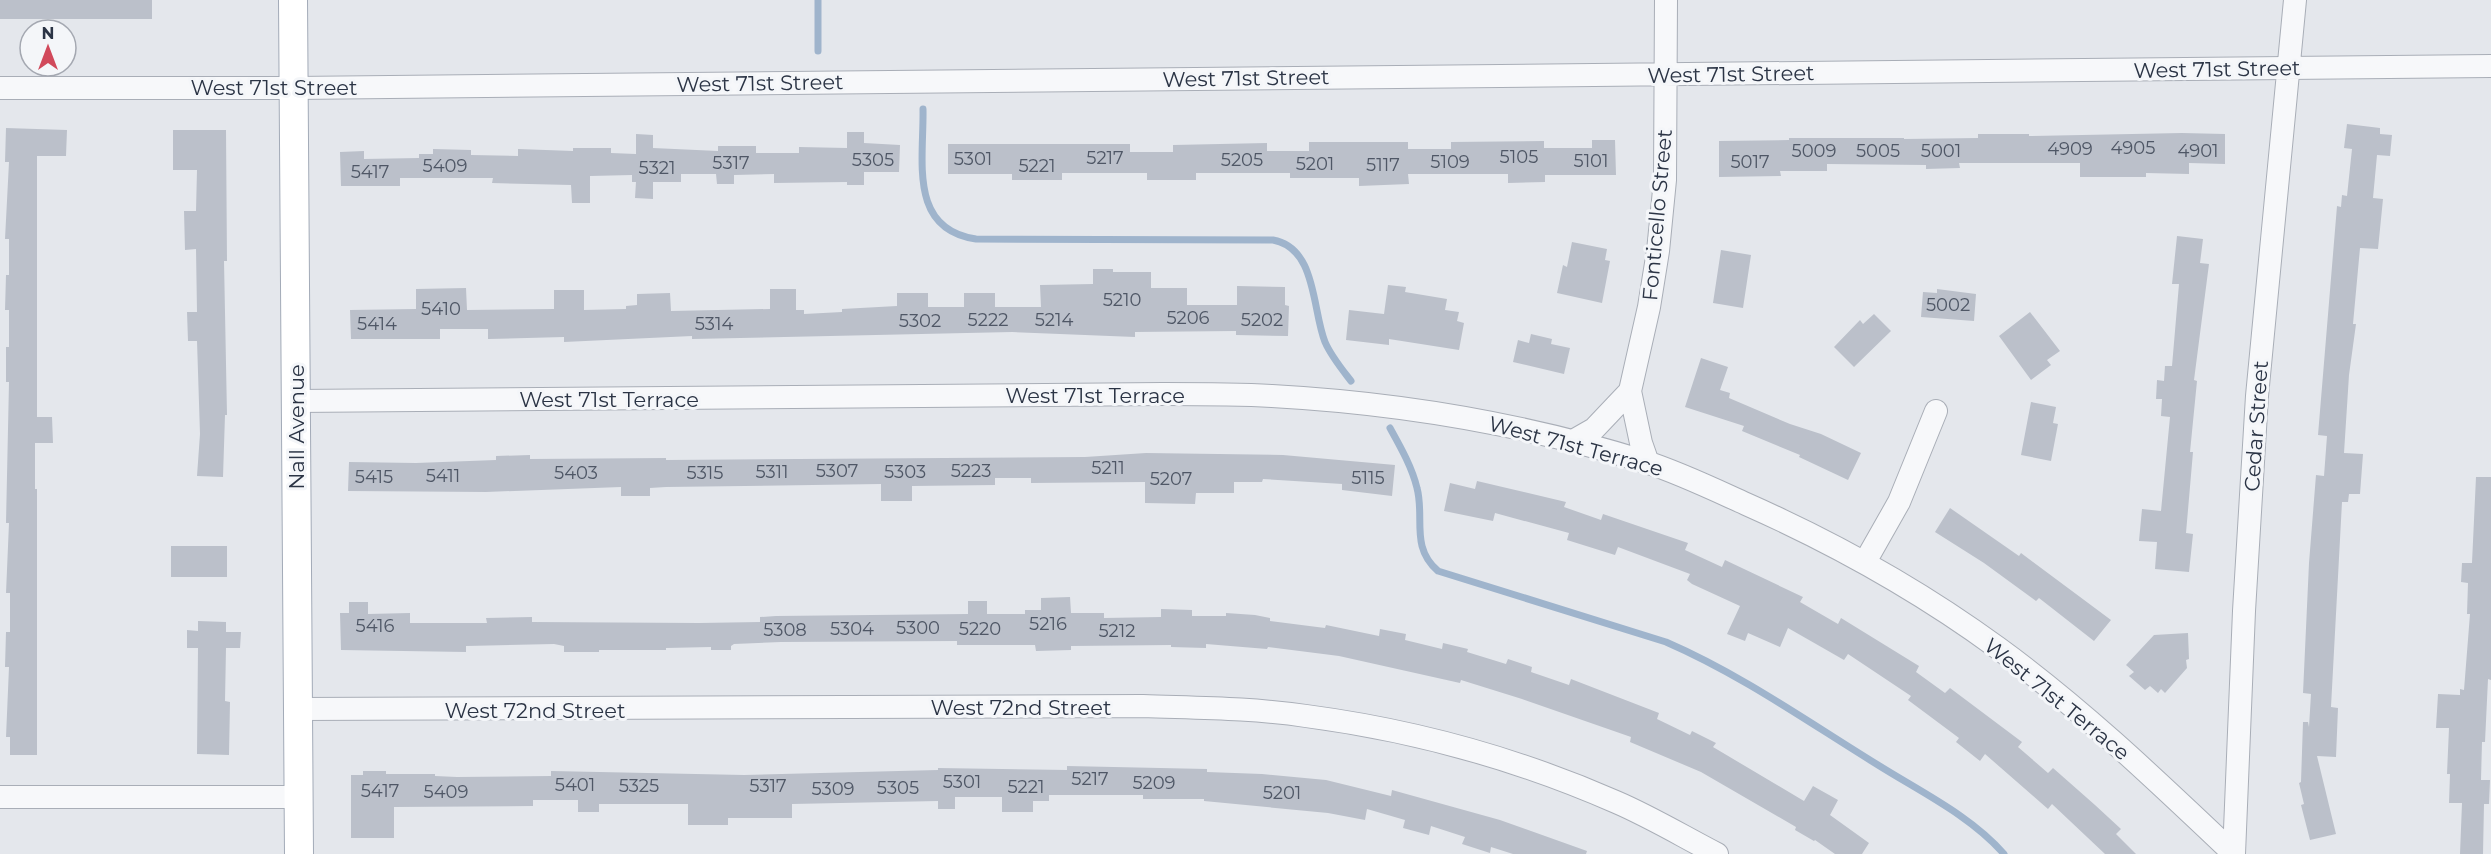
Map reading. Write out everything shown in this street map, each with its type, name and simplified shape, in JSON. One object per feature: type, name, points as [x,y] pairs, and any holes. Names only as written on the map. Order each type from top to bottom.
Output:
[{"type":"main road","name":"Nall Avenue","points":[[293,0],[299,854]]},
{"type":"street","name":"Fonticello Street","points":[[1648,463],[1641,443],[1630,391],[1649,307],[1658,251],[1665,180],[1666,0]]},
{"type":"street","name":"Cedar Street","points":[[2234,854],[2244,611],[2257,396],[2295,0]]},
{"type":"street","name":"West 71st Street","points":[[0,88],[294,88],[2491,66]]},
{"type":"street","points":[[1574,441],[1594,429],[1630,391]]},
{"type":"street","name":"West 71st Terrace","points":[[296,401],[1163,394],[1270,396],[1365,403],[1429,412],[1505,425],[1574,441],[1648,463],[1698,482],[1772,515],[1865,562],[2015,661],[2111,740],[2234,854]]},
{"type":"street","points":[[1865,562],[1899,502],[1936,411]]},
{"type":"street","name":"West 72nd Street","points":[[298,710],[1143,706],[1238,709],[1371,726],[1436,741],[1516,764],[1617,802],[1717,854]]},
{"type":"street","points":[[0,797],[299,797]]},
{"type":"building","points":[[0,0],[152,0],[152,19],[0,19]]},
{"type":"building","points":[[2347,124],[2380,128],[2380,134],[2392,135],[2390,156],[2377,155],[2373,198],[2383,199],[2378,249],[2360,248],[2353,324],[2356,324],[2349,375],[2344,453],[2363,454],[2360,494],[2349,494],[2348,502],[2342,502],[2331,707],[2338,708],[2336,757],[2317,756],[2336,834],[2310,840],[2301,805],[2304,804],[2299,783],[2301,782],[2303,722],[2308,722],[2309,727],[2311,694],[2303,693],[2309,563],[2316,475],[2324,476],[2327,436],[2318,435],[2337,206],[2341,207],[2342,195],[2347,196],[2352,149],[2344,148]]},
{"type":"building","points":[[6,128],[67,130],[66,156],[37,156],[37,417],[52,417],[53,443],[35,443],[37,755],[10,755],[10,737],[6,737],[9,667],[5,667],[6,632],[10,632],[10,593],[6,593],[9,523],[6,523],[9,382],[6,382],[6,347],[9,347],[9,310],[5,310],[6,275],[9,275],[9,239],[5,239],[9,162],[5,162]]},
{"type":"building","points":[[173,130],[226,130],[227,261],[224,261],[227,415],[225,415],[223,477],[197,476],[200,434],[197,341],[188,341],[187,312],[197,312],[196,249],[185,250],[184,211],[196,211],[197,170],[173,170]]},
{"type":"building","points":[[847,132],[864,132],[864,143],[900,145],[899,172],[864,172],[864,185],[847,185],[847,182],[774,183],[774,174],[734,175],[734,184],[717,184],[716,174],[681,174],[681,182],[653,182],[653,199],[635,198],[636,182],[632,182],[632,175],[590,176],[590,203],[572,203],[571,185],[492,183],[493,178],[400,178],[400,186],[341,186],[340,152],[364,151],[364,159],[419,158],[419,154],[433,154],[433,149],[471,150],[471,155],[518,156],[518,149],[573,151],[573,148],[611,148],[611,153],[636,154],[636,134],[653,135],[653,148],[718,151],[718,146],[756,146],[756,153],[799,153],[799,147],[847,148]]},
{"type":"building","points":[[1978,134],[2029,134],[2029,136],[2225,134],[2225,164],[2189,163],[2189,174],[2146,173],[2146,177],[2080,177],[2080,163],[1959,163],[1960,168],[1926,169],[1926,165],[1827,164],[1827,171],[1780,171],[1781,176],[1719,177],[1719,141],[1789,140],[1789,138],[1978,138]]},
{"type":"building","points":[[1592,140],[1615,140],[1616,175],[1545,175],[1545,182],[1508,183],[1508,174],[1408,174],[1409,184],[1359,186],[1359,178],[1290,178],[1290,173],[1196,173],[1196,180],[1147,180],[1147,173],[1062,173],[1062,180],[1012,180],[1012,174],[948,174],[948,144],[1130,144],[1130,152],[1173,152],[1173,145],[1267,143],[1267,151],[1309,151],[1309,142],[1408,142],[1408,149],[1451,149],[1451,142],[1544,141],[1544,148],[1592,148]]},
{"type":"building","points":[[2177,236],[2203,239],[2200,263],[2209,264],[2194,380],[2197,381],[2190,452],[2193,452],[2186,533],[2193,534],[2189,572],[2155,569],[2157,542],[2139,541],[2142,509],[2161,511],[2170,417],[2161,416],[2162,399],[2156,399],[2157,380],[2164,381],[2165,366],[2172,366],[2179,284],[2172,284]]},
{"type":"building","points":[[1572,242],[1607,249],[1605,260],[1610,261],[1602,303],[1557,293],[1563,265],[1567,267]]},
{"type":"building","points":[[1721,250],[1751,255],[1743,308],[1713,303]]},
{"type":"building","points":[[1093,269],[1113,269],[1113,272],[1151,272],[1151,288],[1187,288],[1187,305],[1237,305],[1237,286],[1285,287],[1285,305],[1289,306],[1288,336],[1236,335],[1236,331],[1135,332],[1135,337],[1012,332],[692,339],[692,336],[564,342],[564,337],[488,339],[488,329],[440,329],[440,339],[351,339],[350,310],[416,309],[416,289],[466,288],[467,310],[554,309],[554,290],[584,290],[584,310],[626,309],[626,306],[637,305],[637,294],[670,293],[671,311],[770,309],[770,289],[796,289],[796,310],[804,310],[804,314],[897,306],[897,293],[928,293],[928,307],[964,307],[964,293],[995,293],[995,307],[1041,307],[1040,285],[1093,284]]},
{"type":"building","points":[[1388,285],[1406,287],[1405,292],[1447,299],[1445,310],[1459,312],[1457,321],[1464,323],[1459,350],[1389,339],[1389,345],[1346,340],[1349,310],[1384,314]]},
{"type":"building","points":[[1937,289],[1976,294],[1974,321],[1921,317],[1923,292],[1937,293]]},
{"type":"building","points":[[2030,312],[2060,351],[2047,360],[2051,365],[2031,380],[1999,336]]},
{"type":"building","points":[[1874,314],[1891,331],[1854,367],[1834,347],[1860,320],[1863,324]]},
{"type":"building","points":[[1531,334],[1552,339],[1551,344],[1570,348],[1564,374],[1513,362],[1518,340],[1529,343]]},
{"type":"building","points":[[1701,358],[1728,367],[1720,390],[1730,393],[1729,398],[1790,424],[1821,434],[1861,453],[1848,480],[1799,457],[1800,455],[1742,431],[1744,426],[1685,407]]},
{"type":"building","points":[[2031,402],[2056,407],[2053,423],[2058,424],[2051,461],[2021,455]]},
{"type":"building","points":[[1146,453],[1283,455],[1395,465],[1392,496],[1342,490],[1342,484],[1263,479],[1262,482],[1234,482],[1234,493],[1196,493],[1195,504],[1145,503],[1145,482],[1031,483],[1031,478],[995,478],[995,485],[912,486],[912,501],[881,501],[881,484],[666,487],[650,488],[650,496],[621,496],[621,487],[486,492],[348,491],[349,462],[416,463],[496,460],[496,456],[530,455],[530,459],[666,458],[666,460],[1085,457]]},
{"type":"building","points":[[2476,477],[2491,477],[2491,680],[2488,679],[2481,780],[2490,780],[2489,804],[2484,804],[2483,854],[2460,854],[2462,803],[2449,803],[2450,774],[2447,774],[2449,728],[2436,728],[2438,694],[2460,695],[2460,689],[2464,690],[2470,614],[2467,614],[2468,583],[2461,582],[2462,563],[2472,563]]},
{"type":"building","points":[[1477,481],[1566,502],[1564,507],[1601,520],[1603,514],[1688,543],[1685,550],[1722,567],[1725,560],[1803,597],[1800,602],[1838,624],[1841,618],[1919,666],[1916,672],[1945,693],[1950,688],[2022,742],[2018,747],[2048,773],[2053,768],[2121,829],[2116,834],[2136,854],[2105,854],[2052,804],[2048,809],[1985,754],[1980,761],[1956,742],[1959,738],[1908,700],[1911,696],[1848,654],[1844,660],[1788,628],[1780,647],[1748,633],[1745,641],[1727,634],[1740,606],[1692,584],[1687,580],[1690,574],[1618,547],[1615,555],[1567,540],[1569,533],[1495,513],[1493,521],[1444,511],[1450,483],[1475,489]]},
{"type":"building","points":[[1950,508],[2019,556],[2021,553],[2111,620],[2094,641],[2039,598],[2036,601],[1984,563],[1935,532]]},
{"type":"building","points":[[171,546],[227,546],[227,577],[171,577]]},
{"type":"building","points":[[1070,597],[1071,613],[1104,613],[1104,618],[1161,617],[1161,609],[1192,610],[1192,616],[1226,616],[1226,613],[1255,615],[1270,618],[1270,621],[1325,628],[1326,625],[1379,636],[1380,629],[1406,634],[1405,640],[1442,649],[1443,643],[1468,649],[1467,652],[1506,664],[1508,659],[1532,667],[1531,672],[1569,685],[1571,679],[1659,713],[1657,719],[1690,735],[1692,731],[1716,743],[1713,747],[1804,801],[1813,786],[1838,800],[1830,815],[1869,843],[1862,854],[1835,854],[1795,830],[1796,827],[1701,772],[1630,742],[1631,737],[1522,699],[1461,680],[1460,683],[1339,656],[1268,647],[1267,649],[1206,644],[1206,648],[1171,647],[1171,645],[1071,646],[1071,650],[1036,651],[1035,645],[957,645],[957,641],[781,642],[734,644],[731,650],[711,650],[711,647],[599,650],[599,652],[564,652],[564,646],[554,644],[466,646],[466,652],[341,650],[340,613],[349,613],[349,602],[368,602],[368,614],[410,613],[410,623],[487,623],[486,618],[532,617],[532,622],[699,623],[760,622],[760,617],[776,616],[968,614],[968,601],[987,601],[987,614],[1025,614],[1025,610],[1041,610],[1041,598]]},
{"type":"building","points":[[198,621],[226,622],[226,632],[241,632],[240,648],[226,648],[225,701],[230,702],[229,755],[197,754],[198,648],[187,648],[187,630],[198,631]]},
{"type":"building","points":[[2188,633],[2187,668],[2165,693],[2161,689],[2158,693],[2150,686],[2145,690],[2129,676],[2134,672],[2126,665],[2154,635]]},
{"type":"building","points":[[1067,766],[1207,769],[1207,772],[1326,780],[1391,796],[1392,790],[1500,820],[1587,851],[1586,854],[1513,854],[1491,847],[1490,853],[1462,844],[1465,837],[1431,826],[1429,835],[1403,828],[1405,820],[1367,809],[1365,820],[1328,813],[1204,801],[1204,799],[1143,799],[1143,795],[1049,795],[1049,801],[1033,801],[1033,812],[1002,812],[1002,797],[955,797],[955,809],[938,809],[938,801],[792,804],[792,818],[728,818],[728,825],[688,825],[688,804],[599,804],[599,812],[578,812],[578,800],[533,800],[533,806],[394,807],[394,838],[351,838],[351,775],[363,775],[363,771],[457,777],[551,776],[551,771],[744,775],[938,770],[938,768],[1067,770]]},
{"type":"waterway","points":[[818,0],[818,51]]},
{"type":"waterway","points":[[923,109],[924,189],[930,207],[939,222],[954,233],[976,239],[1273,240],[1287,245],[1298,255],[1305,267],[1311,282],[1325,342],[1351,381]]},
{"type":"waterway","points":[[1390,428],[1415,480],[1424,552],[1429,562],[1438,571],[1666,642],[1694,655],[1774,700],[1945,805],[1991,840],[2004,854]]}]
